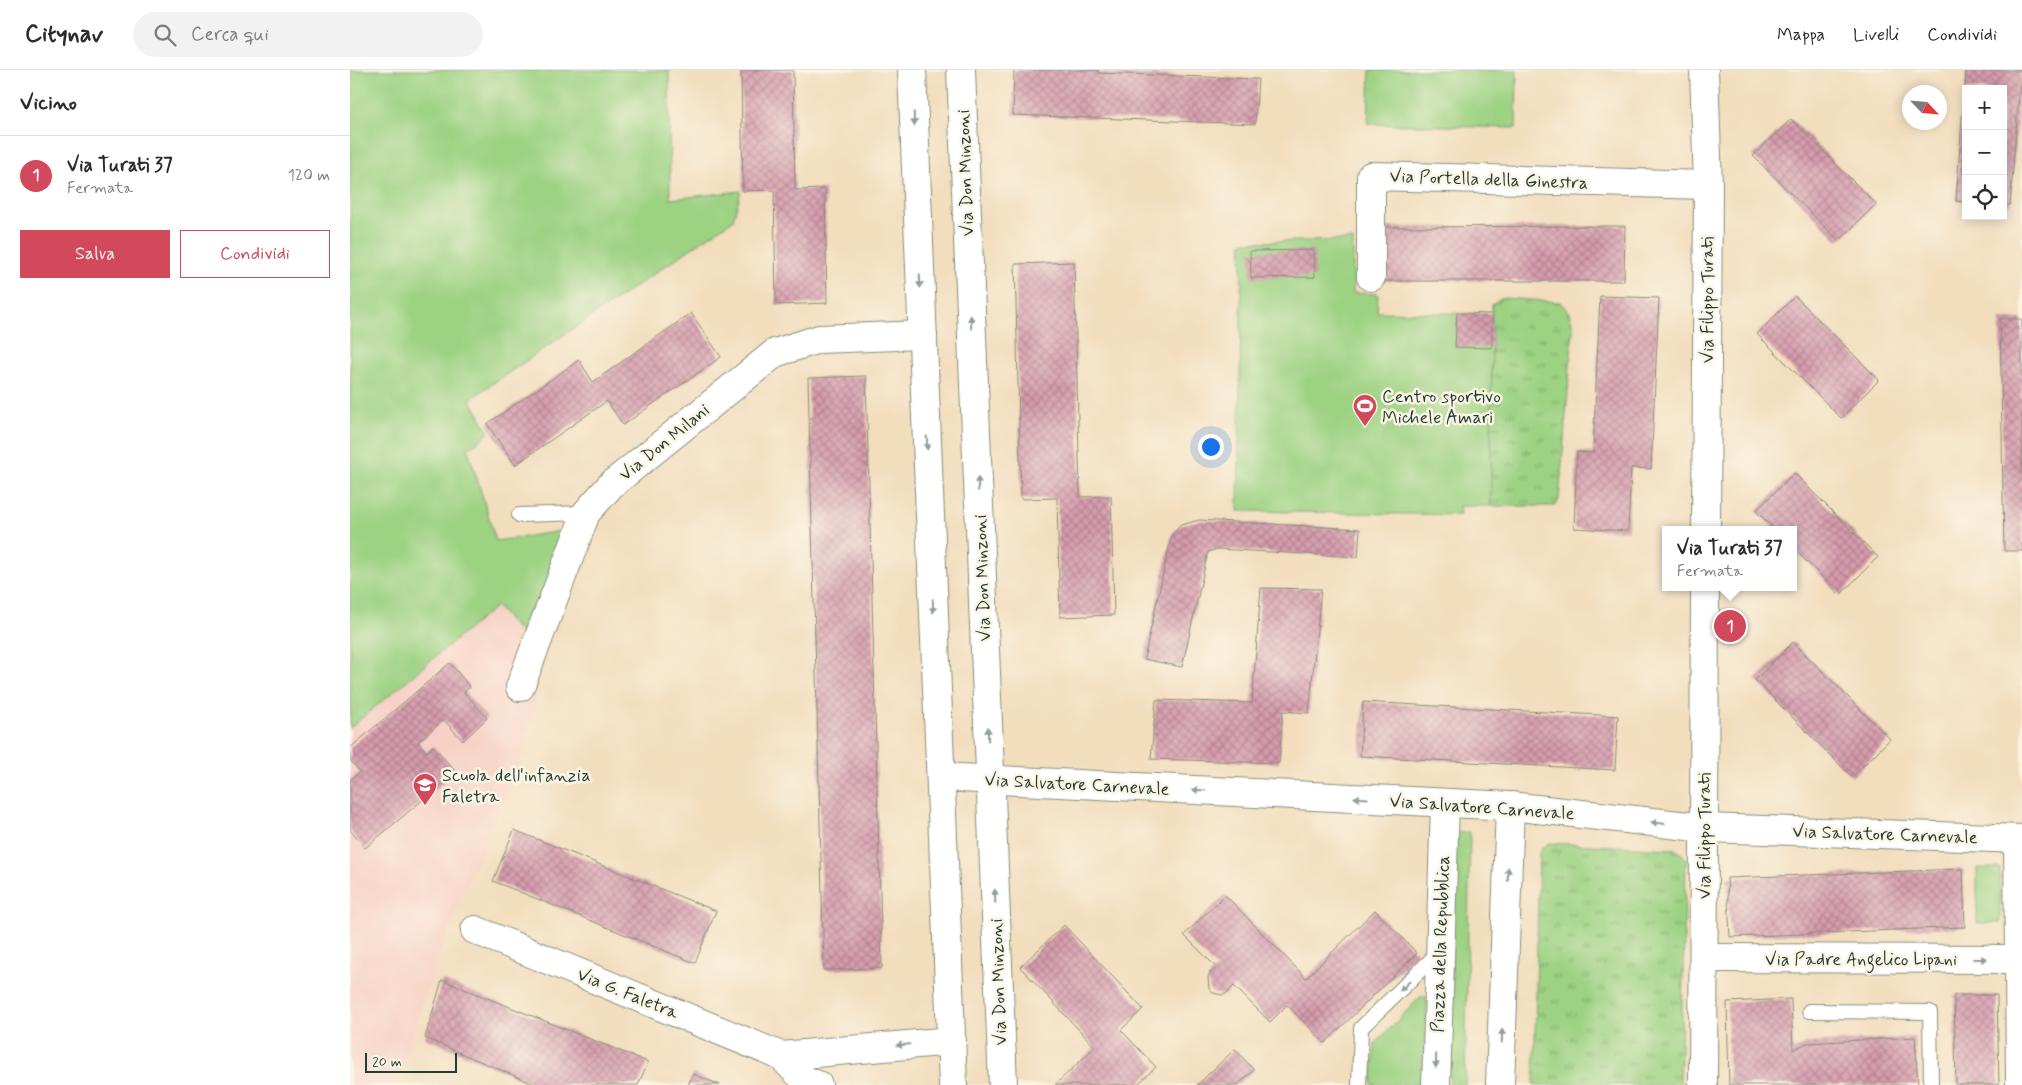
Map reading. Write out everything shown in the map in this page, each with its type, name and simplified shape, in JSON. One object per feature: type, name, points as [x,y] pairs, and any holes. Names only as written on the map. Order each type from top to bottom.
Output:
[{"type":"street","points":[[912,70],[953,1085]]},
{"type":"street","name":"Via Don Minzoni","points":[[961,70],[1003,1085]]},
{"type":"street","name":"Via Filippo Turati","points":[[1704,70],[1708,185],[1706,526]]},
{"type":"street","name":"Via Portella della Ginestra","points":[[1370,277],[1371,176],[1708,185]]},
{"type":"street","name":"Via Don Milani","points":[[520,687],[586,513],[610,485],[775,353],[819,338],[923,335]]},
{"type":"street","name":"Via Filippo Turati","points":[[1703,1085],[1706,591]]},
{"type":"street","name":"Via Salvatore Carnevale","points":[[941,777],[1510,806],[1706,828],[2020,839]]},
{"type":"street","name":"Piazza della Repubblica","points":[[1436,1085],[1445,803]]},
{"type":"street","points":[[1500,1085],[1510,806]]},
{"type":"street","points":[[2020,839],[2018,959],[2020,1085]]},
{"type":"street","name":"Via G. Faletra","points":[[475,930],[781,1056]]},
{"type":"street","name":"Via Padre Angelico Lipani","points":[[1704,958],[2018,959]]},
{"type":"street","points":[[781,1056],[952,1041]]},
{"type":"street","points":[[781,1056],[805,1080],[818,1085]]},
{"type":"lane","points":[[519,515],[586,513]]},
{"type":"lane","points":[[1359,1085],[1362,1028],[1440,952]]},
{"type":"lane","points":[[1809,1011],[1930,1012],[1931,1085]]},
{"type":"shaded area","name":"Scuola dell'infanzia Faletra","points":[[496,606],[528,641],[508,687],[537,697],[522,755],[451,923],[395,1085],[350,1085],[350,728]]},
{"type":"green space","points":[[350,70],[669,70],[670,199],[741,191],[733,220],[470,399],[489,433],[468,449],[496,541],[562,531],[563,543],[528,641],[496,606],[350,728]]},
{"type":"green space","points":[[1370,70],[1517,70],[1516,128],[1368,124]]},
{"type":"green space","name":"Centro sportivo Michele Amari","points":[[1353,240],[1353,293],[1378,294],[1377,312],[1492,314],[1491,506],[1459,506],[1460,515],[1238,511],[1242,242]]},
{"type":"green space","points":[[1503,298],[1560,302],[1570,314],[1573,329],[1559,500],[1555,506],[1491,506],[1492,304]]},
{"type":"green space","points":[[1470,832],[1465,1085],[1450,1085],[1454,833]]},
{"type":"green space","points":[[1549,843],[1674,849],[1681,853],[1686,860],[1680,1085],[1534,1085],[1539,854],[1542,848]]},
{"type":"green space","points":[[1977,868],[2000,868],[2000,923],[1977,923]]},
{"type":"green space","points":[[1422,995],[1427,998],[1423,1085],[1372,1085],[1375,1044]]},
{"type":"building","points":[[741,70],[793,70],[795,190],[825,189],[827,303],[776,305],[774,190],[743,191]]},
{"type":"building","points":[[1014,70],[1098,70],[1099,73],[1258,79],[1255,124],[1013,115]]},
{"type":"building","points":[[1966,70],[2021,70],[2010,205],[2007,205],[2007,85],[1965,85]]},
{"type":"building","points":[[1962,118],[1962,202],[1956,201]]},
{"type":"building","points":[[1791,119],[1876,204],[1839,241],[1753,156]]},
{"type":"building","points":[[1625,226],[1624,281],[1380,281],[1380,227]]},
{"type":"building","points":[[1314,250],[1315,277],[1251,278],[1250,251]]},
{"type":"building","points":[[1074,262],[1080,497],[1111,496],[1114,615],[1060,617],[1057,498],[1021,499],[1015,264]]},
{"type":"building","points":[[1600,296],[1659,298],[1651,469],[1631,468],[1628,531],[1574,528],[1577,452],[1593,453]]},
{"type":"building","points":[[1795,296],[1879,380],[1841,418],[1757,334]]},
{"type":"building","points":[[691,313],[721,357],[623,425],[607,401],[515,465],[487,424],[579,360],[593,382]]},
{"type":"building","points":[[1457,313],[1492,314],[1492,348],[1455,347]]},
{"type":"building","points":[[2000,319],[2022,319],[2022,551],[2004,551]]},
{"type":"building","points":[[866,376],[882,968],[824,970],[808,378]]},
{"type":"building","points":[[1794,473],[1878,557],[1840,595],[1797,552],[1797,526],[1771,526],[1756,511]]},
{"type":"building","points":[[1199,520],[1360,529],[1358,557],[1217,549],[1208,552],[1182,667],[1144,659],[1172,534],[1181,525]]},
{"type":"building","points":[[1261,588],[1321,589],[1309,713],[1283,711],[1279,763],[1151,759],[1156,700],[1252,703]]},
{"type":"building","points":[[1793,642],[1890,739],[1852,777],[1755,680]]},
{"type":"building","points":[[450,663],[470,687],[464,692],[487,718],[463,741],[444,720],[418,742],[427,752],[433,746],[456,772],[365,848],[350,830],[350,780],[360,772],[350,760],[350,748]]},
{"type":"building","points":[[1363,702],[1618,716],[1615,770],[1360,756]]},
{"type":"building","points":[[514,830],[716,911],[695,963],[493,881]]},
{"type":"building","points":[[1963,869],[1965,927],[1730,937],[1727,878]]},
{"type":"building","points":[[1225,895],[1306,978],[1375,910],[1417,953],[1325,1043],[1287,1005],[1270,1022],[1234,986],[1226,994],[1222,995],[1213,993],[1209,989],[1208,977],[1217,968],[1184,935]]},
{"type":"building","points":[[1064,925],[1143,1009],[1121,1030],[1156,1067],[1137,1085],[1055,1085],[1095,1047],[1020,967]]},
{"type":"building","points":[[442,980],[648,1062],[638,1085],[536,1085],[425,1038]]},
{"type":"building","points":[[1954,995],[1997,995],[1999,1085],[1956,1085]]},
{"type":"building","points":[[1791,999],[1793,1050],[1807,1043],[1915,1037],[1918,1085],[1729,1085],[1727,1002]]},
{"type":"building","points":[[1235,1049],[1254,1070],[1237,1085],[1197,1085]]},
{"type":"building","points":[[693,1074],[720,1085],[688,1085]]},
{"type":"place","name":"Centro sportivo Michele Amari","points":[[1365,427]]},
{"type":"place","name":"Via Turati 37","points":[[1730,626]]},
{"type":"place","name":"Scuola dell'infanzia Faletra","points":[[425,806]]}]
